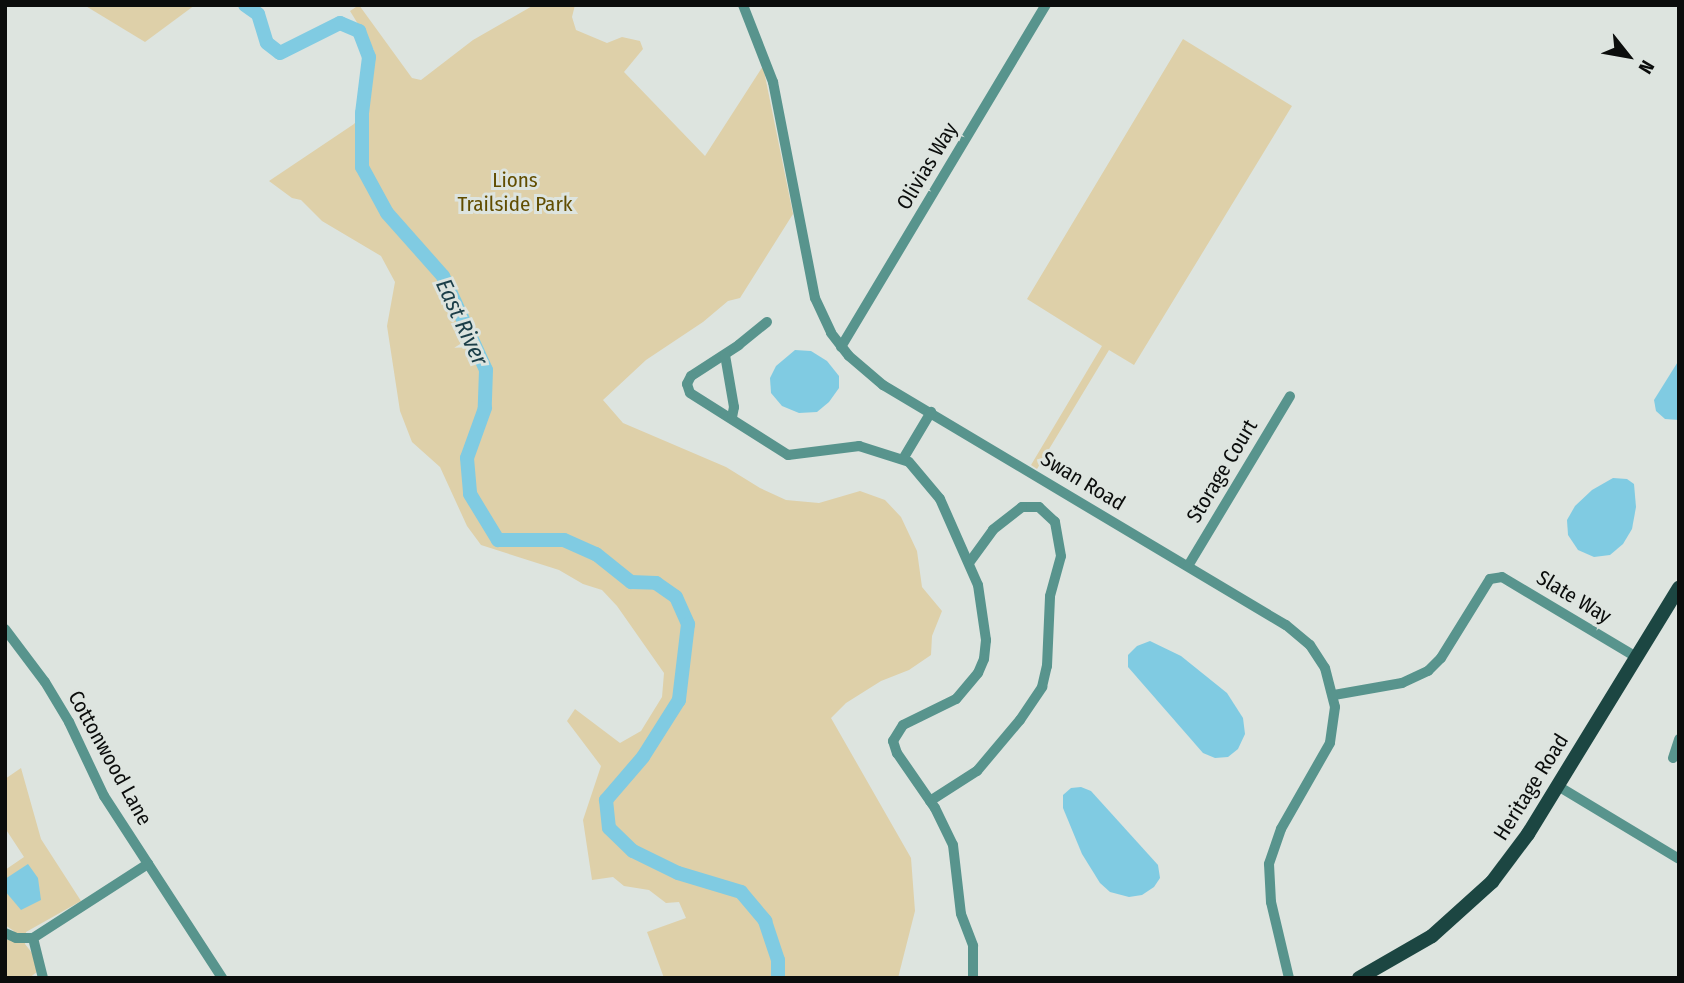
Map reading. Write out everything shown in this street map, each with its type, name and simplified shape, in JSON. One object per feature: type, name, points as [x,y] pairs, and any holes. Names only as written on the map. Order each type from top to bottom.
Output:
[{"type":"main road","name":"Heritage Road","points":[[1359,978],[1432,936],[1473,901],[1513,856],[1679,588]]},
{"type":"street","name":"Swan Road","points":[[743,5],[773,82],[810,284],[821,315],[841,347],[871,376],[1302,636],[1325,668],[1334,695],[1335,719],[1330,743],[1281,829],[1269,864],[1271,902],[1289,978]]},
{"type":"street","name":"Olivias Way","points":[[841,347],[1046,5]]},
{"type":"street","points":[[767,322],[725,355],[691,376],[687,387],[692,395],[732,417],[788,455],[859,446],[903,458],[921,473],[940,499],[978,584],[986,646],[983,663],[962,694],[903,725],[893,738],[900,758],[930,801],[953,845],[961,914],[973,946],[973,978]]},
{"type":"street","points":[[725,355],[734,407],[732,417]]},
{"type":"street","name":"Storage Court","points":[[1188,566],[1290,396]]},
{"type":"street","points":[[903,458],[931,412]]},
{"type":"street","points":[[930,801],[977,771],[1020,720],[1042,687],[1047,666],[1050,596],[1061,556],[1055,522],[1039,506],[1022,507],[993,530],[969,563]]},
{"type":"street","name":"Slate Way","points":[[1334,695],[1402,683],[1428,671],[1441,658],[1490,579],[1502,577],[1636,657]]},
{"type":"street","name":"Cottonwood Lane","points":[[5,629],[45,682],[69,722],[104,796],[222,978]]},
{"type":"street","points":[[1673,758],[1679,739]]},
{"type":"street","points":[[1558,786],[1679,859]]},
{"type":"street","points":[[5,933],[33,938],[148,864]]},
{"type":"street","points":[[33,938],[43,978]]},
{"type":"green space","points":[[84,5],[195,5],[145,42]]},
{"type":"green space","name":"Lions Trailside Park","points":[[359,5],[412,78],[421,80],[473,40],[534,5],[575,5],[572,17],[576,30],[607,43],[622,37],[640,41],[643,49],[624,72],[705,156],[763,66],[793,214],[740,298],[728,301],[703,322],[646,360],[603,400],[623,423],[726,467],[786,500],[819,503],[860,491],[885,500],[901,517],[917,551],[922,587],[942,611],[932,636],[931,655],[909,670],[881,681],[846,703],[831,718],[911,858],[915,911],[898,978],[664,978],[647,932],[686,918],[679,902],[666,903],[649,890],[624,886],[613,877],[592,880],[583,820],[601,766],[567,721],[575,709],[620,743],[641,731],[662,697],[664,673],[617,606],[602,590],[583,584],[559,570],[481,545],[467,526],[440,467],[412,442],[400,411],[387,326],[395,282],[381,256],[322,221],[301,200],[292,198],[269,181],[354,124],[368,106],[374,50],[350,11]]},
{"type":"green space","points":[[1183,39],[1292,106],[1134,365],[1109,350],[1037,469],[1031,465],[1102,346],[1027,299]]},
{"type":"green space","points":[[21,768],[41,839],[81,901],[26,932],[25,944],[32,953],[37,972],[29,978],[5,978],[5,943],[14,931],[5,925],[5,870],[24,857],[5,828],[5,779]]},
{"type":"water","points":[[795,350],[811,351],[827,361],[839,376],[839,388],[817,412],[799,413],[782,406],[771,393],[770,378],[776,366]]},
{"type":"water","points":[[1679,360],[1679,420],[1665,419],[1656,411],[1654,400]]},
{"type":"water","points":[[1613,478],[1627,479],[1634,484],[1636,507],[1632,529],[1623,544],[1610,555],[1594,557],[1578,550],[1568,535],[1567,520],[1575,506],[1592,490]]},
{"type":"water","points":[[1150,641],[1181,656],[1227,693],[1243,718],[1245,734],[1238,749],[1228,757],[1215,758],[1203,753],[1128,667],[1128,655],[1137,646]]},
{"type":"water","points":[[1081,787],[1091,791],[1158,865],[1160,878],[1154,887],[1142,895],[1129,897],[1110,892],[1100,883],[1082,854],[1063,808],[1063,795],[1071,788]]},
{"type":"water","points":[[28,864],[38,878],[41,900],[21,910],[5,891],[5,879]]},
{"type":"waterway","name":"East River","points":[[245,5],[258,14],[267,43],[280,53],[340,23],[359,31],[369,57],[362,113],[362,167],[387,213],[443,276],[486,370],[485,408],[467,458],[470,494],[498,540],[564,540],[596,554],[631,582],[656,583],[676,597],[688,624],[679,700],[643,757],[606,800],[609,828],[633,851],[678,873],[741,892],[765,921],[778,960],[778,978]]}]
